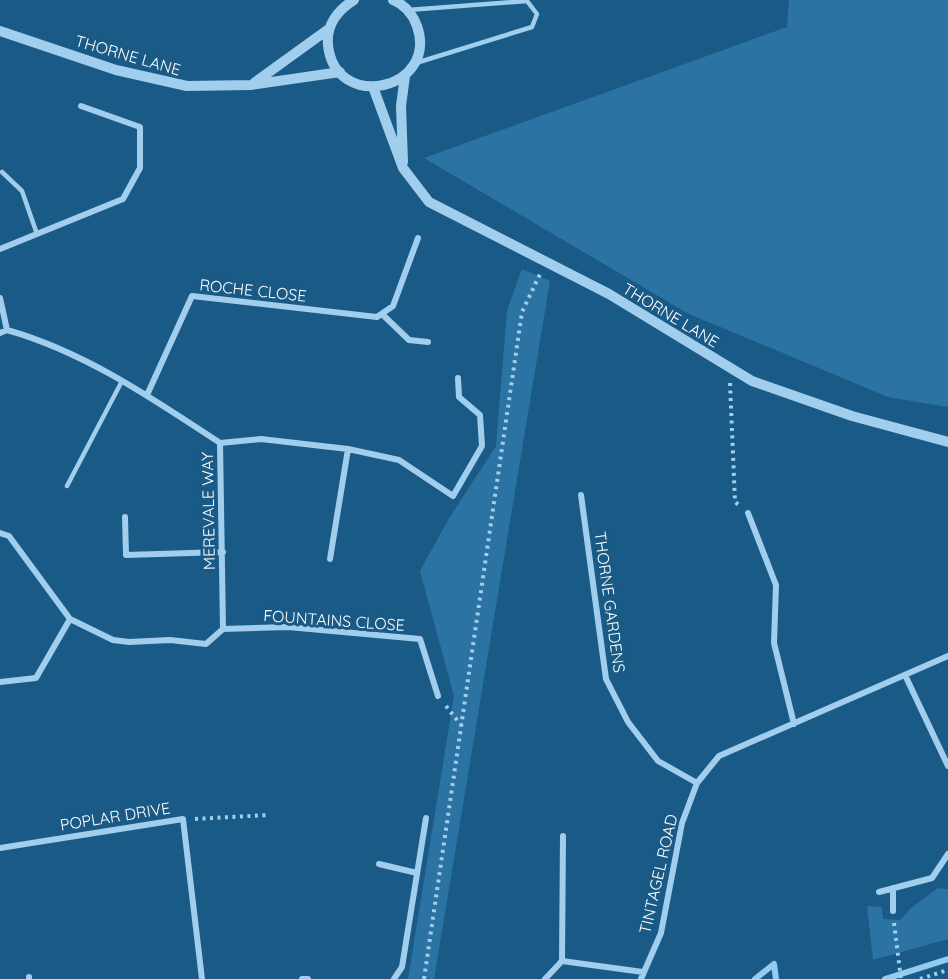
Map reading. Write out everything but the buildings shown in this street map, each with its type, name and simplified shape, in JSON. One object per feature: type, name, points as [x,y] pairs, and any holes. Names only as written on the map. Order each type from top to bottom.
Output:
[{"type":"street","points":[[252,85],[330,28],[346,3],[354,0]]},
{"type":"street","points":[[330,28],[328,43],[331,59],[340,72],[360,85],[373,87],[395,82],[405,76],[420,48],[419,33],[408,10],[393,0]]},
{"type":"street","name":"THORNE LANE","points":[[0,31],[116,70],[187,86],[252,85],[340,72]]},
{"type":"street","points":[[403,168],[401,106],[405,76]]},
{"type":"street","name":"THORNE LANE","points":[[373,87],[403,168],[429,202],[609,294],[752,381],[793,397],[948,442]]},
{"type":"street","points":[[0,249],[123,199],[140,168],[141,127],[81,106]]},
{"type":"street","points":[[418,238],[393,306],[382,314],[409,340],[428,342]]},
{"type":"street","name":"ROCHE CLOSE","points":[[147,395],[192,296],[377,317],[382,314]]},
{"type":"street","points":[[0,298],[7,330],[0,333]]},
{"type":"street","name":"MEREVALE WAY","points":[[7,330],[45,341],[122,381],[220,443],[224,629]]},
{"type":"street","points":[[220,443],[261,439],[348,449],[399,460],[453,496],[482,446],[480,415],[459,397],[458,378]]},
{"type":"street","points":[[330,559],[348,449]]},
{"type":"street","name":"THORNE GARDENS","points":[[581,495],[606,680],[628,722],[658,761],[697,783]]},
{"type":"street","points":[[748,513],[777,585],[774,643],[794,724]]},
{"type":"street","points":[[125,517],[126,555],[223,552]]},
{"type":"street","points":[[0,533],[9,536],[70,619],[97,633],[129,642],[170,639],[206,644],[224,629]]},
{"type":"street","points":[[0,681],[36,678],[70,619]]},
{"type":"street","name":"FOUNTAINS CLOSE","points":[[224,629],[288,627],[420,639],[438,696]]},
{"type":"street","name":"TINTAGEL ROAD","points":[[642,976],[660,933],[682,823],[697,783],[719,756],[948,656]]},
{"type":"street","points":[[905,675],[948,766]]},
{"type":"street","points":[[394,979],[402,967],[426,818]]},
{"type":"street","name":"POPLAR DRIVE","points":[[0,848],[183,819],[202,979]]},
{"type":"street","points":[[545,979],[562,961],[563,836]]},
{"type":"street","points":[[879,892],[932,878],[948,854]]},
{"type":"street","points":[[378,864],[417,873]]},
{"type":"street","points":[[893,888],[893,911]]},
{"type":"street","points":[[562,961],[642,976]]},
{"type":"street","points":[[302,979],[308,979]]},
{"type":"lane","points":[[408,10],[526,1],[537,14],[532,27],[414,63]]},
{"type":"lane","points":[[2,172],[22,191],[37,234]]},
{"type":"lane","points":[[67,486],[122,381]]},
{"type":"path","points":[[424,979],[522,312],[546,262]]},
{"type":"path","points":[[729,368],[735,502],[748,513]]},
{"type":"path","points":[[438,696],[461,725]]},
{"type":"path","points":[[183,819],[268,815]]},
{"type":"path","points":[[893,911],[901,979]]},
{"type":"path","points":[[920,979],[948,970]]},
{"type":"shaded area","points":[[789,0],[948,0],[948,407],[888,397],[687,313],[424,158],[787,27]]},
{"type":"shaded area","points":[[522,269],[550,281],[434,979],[408,979],[454,696],[420,571],[448,520],[496,446],[507,310]]},
{"type":"shaded area","points":[[938,888],[948,889],[948,939],[873,960],[867,906],[882,907],[883,919],[900,920],[912,907]]},
{"type":"waterway","points":[[885,979],[948,959]]},
{"type":"waterway","points":[[755,979],[774,964],[776,979]]}]
